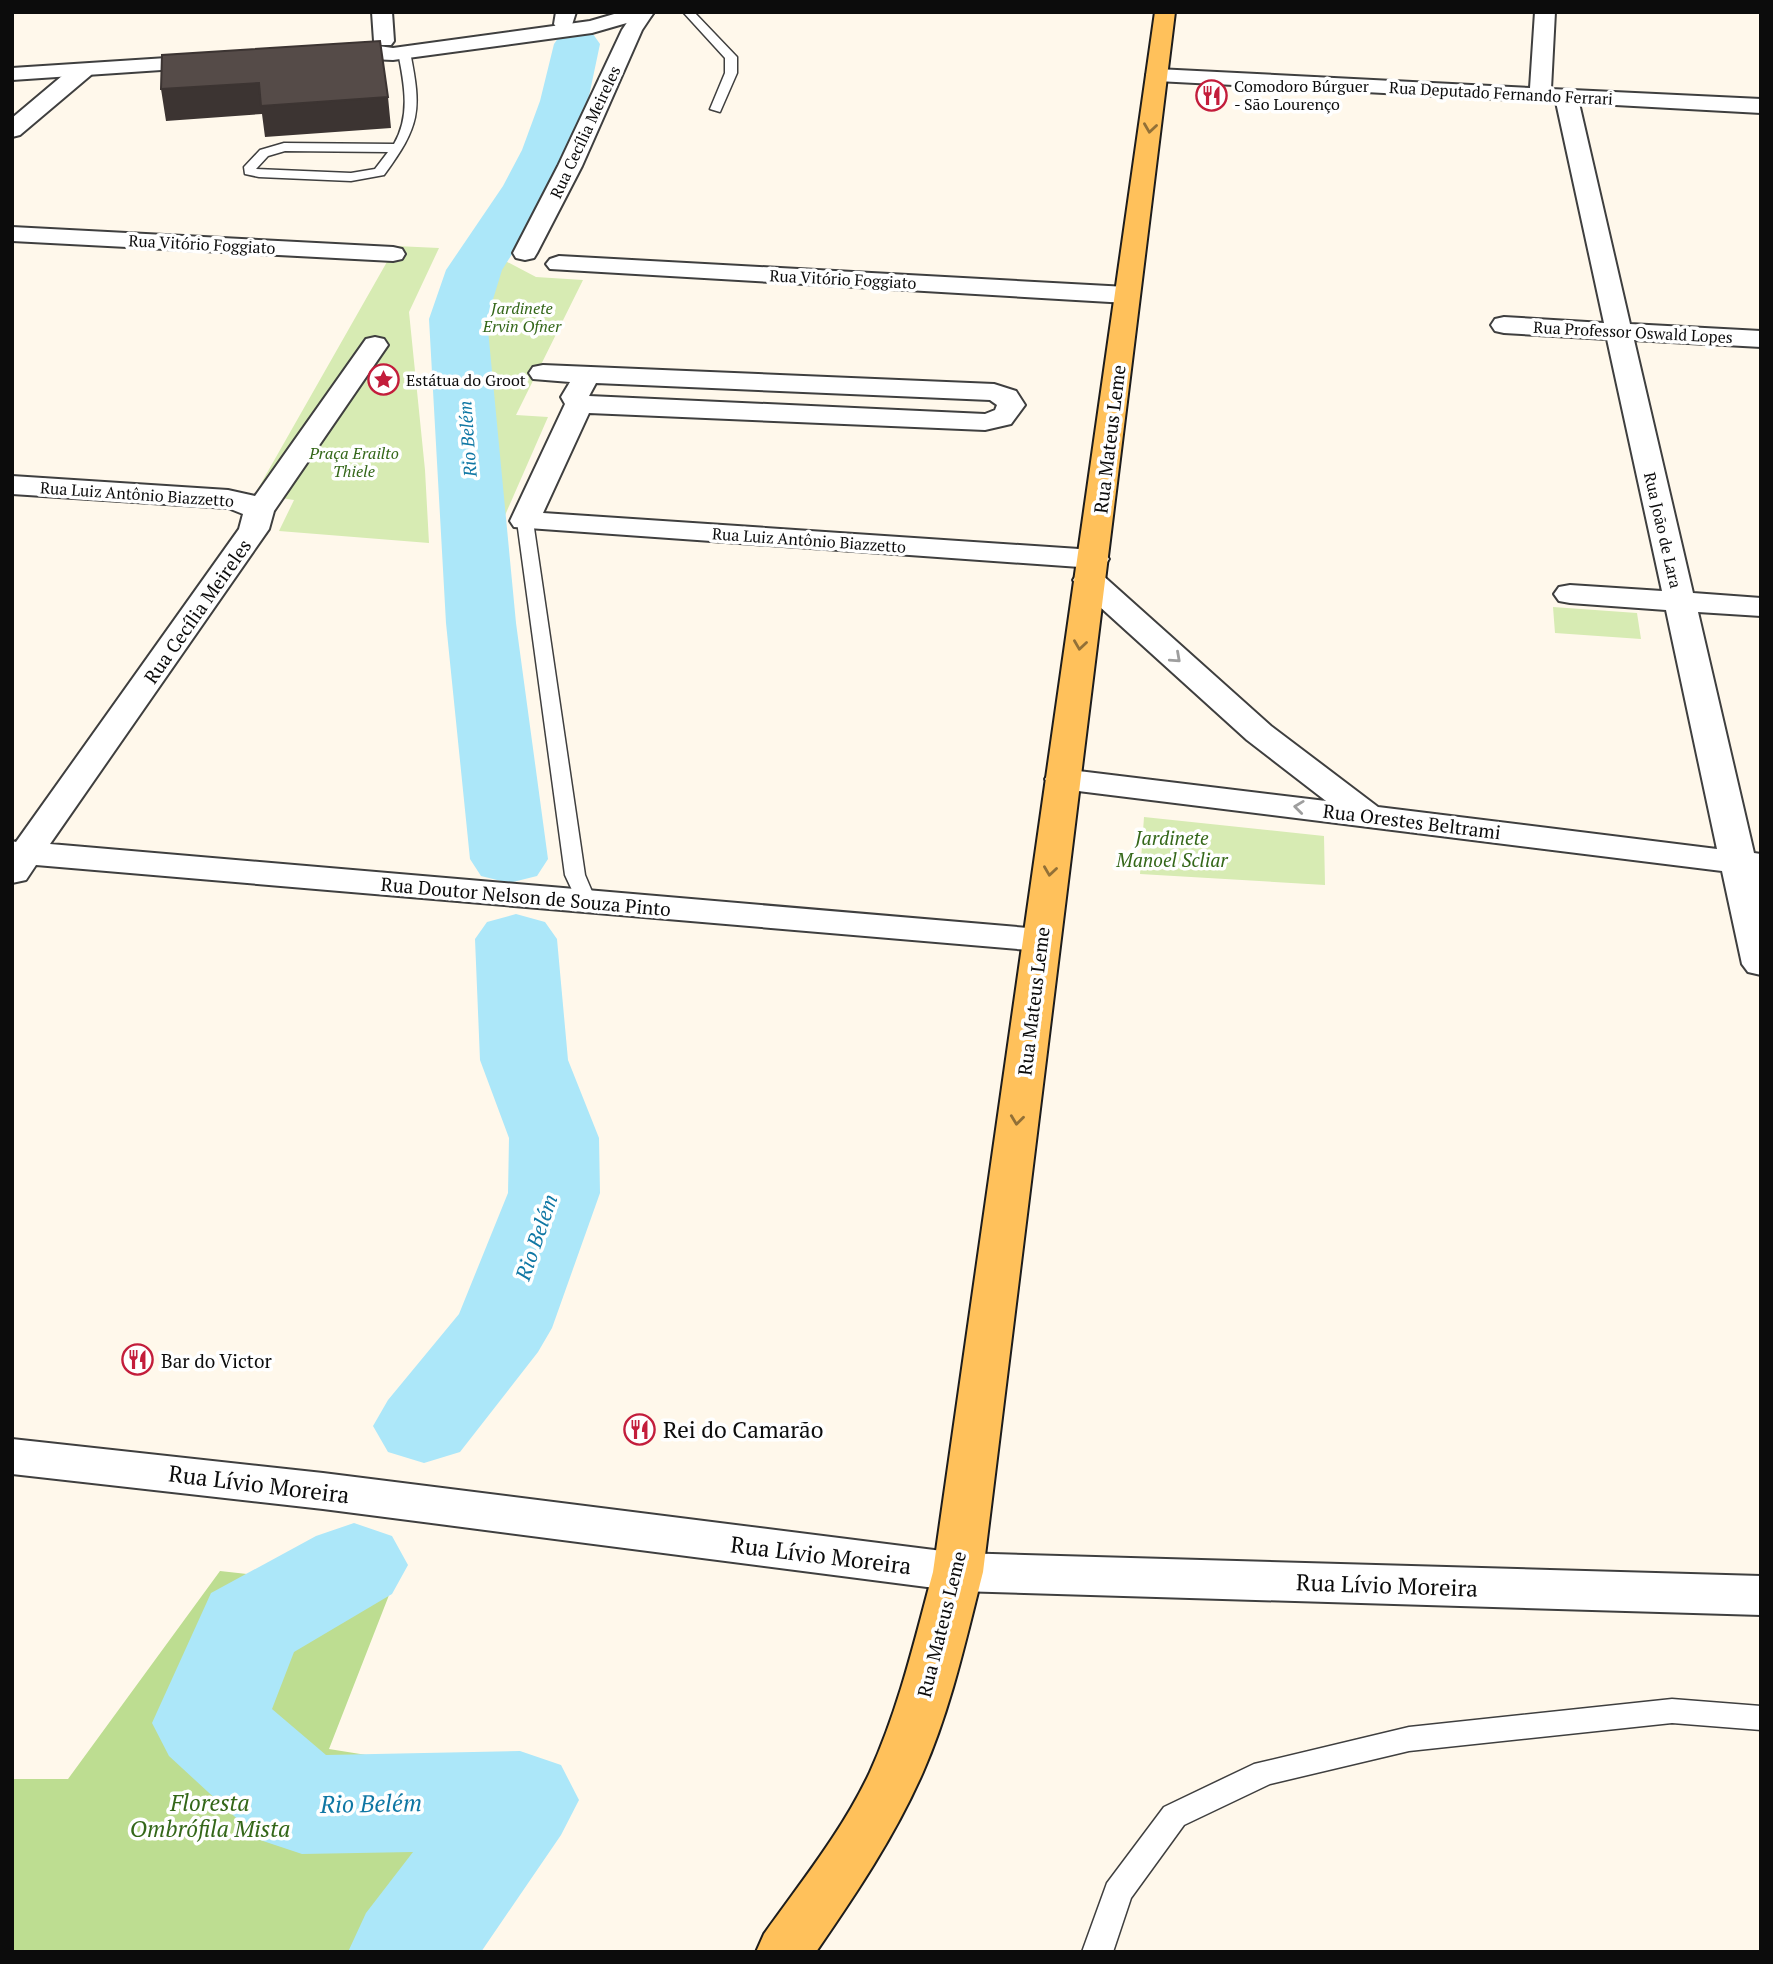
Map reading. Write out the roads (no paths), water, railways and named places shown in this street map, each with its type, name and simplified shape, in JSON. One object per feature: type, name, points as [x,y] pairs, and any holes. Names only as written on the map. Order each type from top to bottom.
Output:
[{"type":"main road","name":"Rua Mateus Leme","points":[[784,1952],[829,1888],[883,1799],[917,1716],[958,1572],[1165,12]]},
{"type":"street","points":[[382,12],[388,48]]},
{"type":"street","points":[[388,48],[565,18],[644,12]]},
{"type":"street","points":[[312,54],[592,27],[644,12]]},
{"type":"street","name":"Rua Cecília Meireles","points":[[525,253],[570,166],[632,30],[644,12]]},
{"type":"street","name":"Rua João de Lara","points":[[1545,12],[1553,96],[1619,331],[1679,601],[1749,863],[1761,964]]},
{"type":"street","points":[[12,74],[231,60]]},
{"type":"street","points":[[12,130],[83,70]]},
{"type":"street","name":"Rua Deputado Fernando Ferrari","points":[[1157,75],[1761,106]]},
{"type":"street","name":"Rua Vitório Foggiato","points":[[12,234],[393,254]]},
{"type":"street","name":"Rua Vitório Foggiato","points":[[559,264],[1127,295]]},
{"type":"street","name":"Rua Professor Oswald Lopes","points":[[1504,325],[1761,339]]},
{"type":"street","name":"Rua Cecília Meireles","points":[[17,860],[254,529],[259,511],[375,345]]},
{"type":"street","points":[[543,373],[995,392],[1006,397],[1012,405],[1008,414],[999,420],[985,422],[579,404]]},
{"type":"street","points":[[579,404],[575,397],[587,375]]},
{"type":"street","points":[[525,521],[579,404]]},
{"type":"street","name":"Rua Luiz Antônio Biazzetto","points":[[12,485],[229,499],[248,503],[259,511]]},
{"type":"street","name":"Rua Luiz Antônio Biazzetto","points":[[525,521],[1091,569]]},
{"type":"street","points":[[1091,569],[1259,733],[1367,815]]},
{"type":"street","points":[[1570,594],[1761,607]]},
{"type":"street","name":"Rua Orestes Beltrami","points":[[1062,779],[1749,863]]},
{"type":"street","name":"Rua Doutor Nelson de Souza Pinto","points":[[17,860],[586,901],[1040,940]]},
{"type":"street","name":"Rua Lívio Moreira","points":[[12,1456],[323,1491],[958,1572],[1761,1596]]},
{"type":"lane","points":[[688,12],[731,57],[731,73],[716,109]]},
{"type":"lane","points":[[388,48],[410,90],[411,117],[406,135],[397,148],[379,172],[367,176],[250,171],[250,167],[264,153],[284,147],[397,148]]},
{"type":"lane","points":[[388,48],[410,90]]},
{"type":"lane","points":[[525,521],[575,875],[586,901]]},
{"type":"lane","points":[[1097,1952],[1118,1892],[1174,1816],[1264,1773],[1409,1739],[1672,1711],[1761,1718]]},
{"type":"waterway","name":"Rio Belém","points":[[509,859],[481,623],[458,319],[474,270],[529,186],[547,150],[564,101],[577,44]]},
{"type":"waterway","name":"Rio Belém","points":[[424,1426],[503,1328],[554,1193],[554,1138],[524,1060],[516,939]]},
{"type":"waterway","name":"Rio Belém","points":[[354,1565],[250,1624],[209,1723],[302,1805],[520,1800],[410,1952]]},
{"type":"place","name":"Comodoro Búrguer - São Lourenço","points":[[1211,95]]},
{"type":"place","name":"Estátua do Groot","points":[[383,380]]},
{"type":"place","name":"Bar do Victor","points":[[138,1360]]},
{"type":"place","name":"Rei do Camarão","points":[[640,1429]]},
{"type":"park label","name":"Jardinete Ervin Ofner","points":[[522,317]]},
{"type":"park label","name":"Praça Erailto Thiele","points":[[354,462]]},
{"type":"park label","name":"Jardinete Manoel Scliar","points":[[1172,848]]},
{"type":"park label","name":"Floresta Ombrófila Mista","points":[[210,1815]]}]
